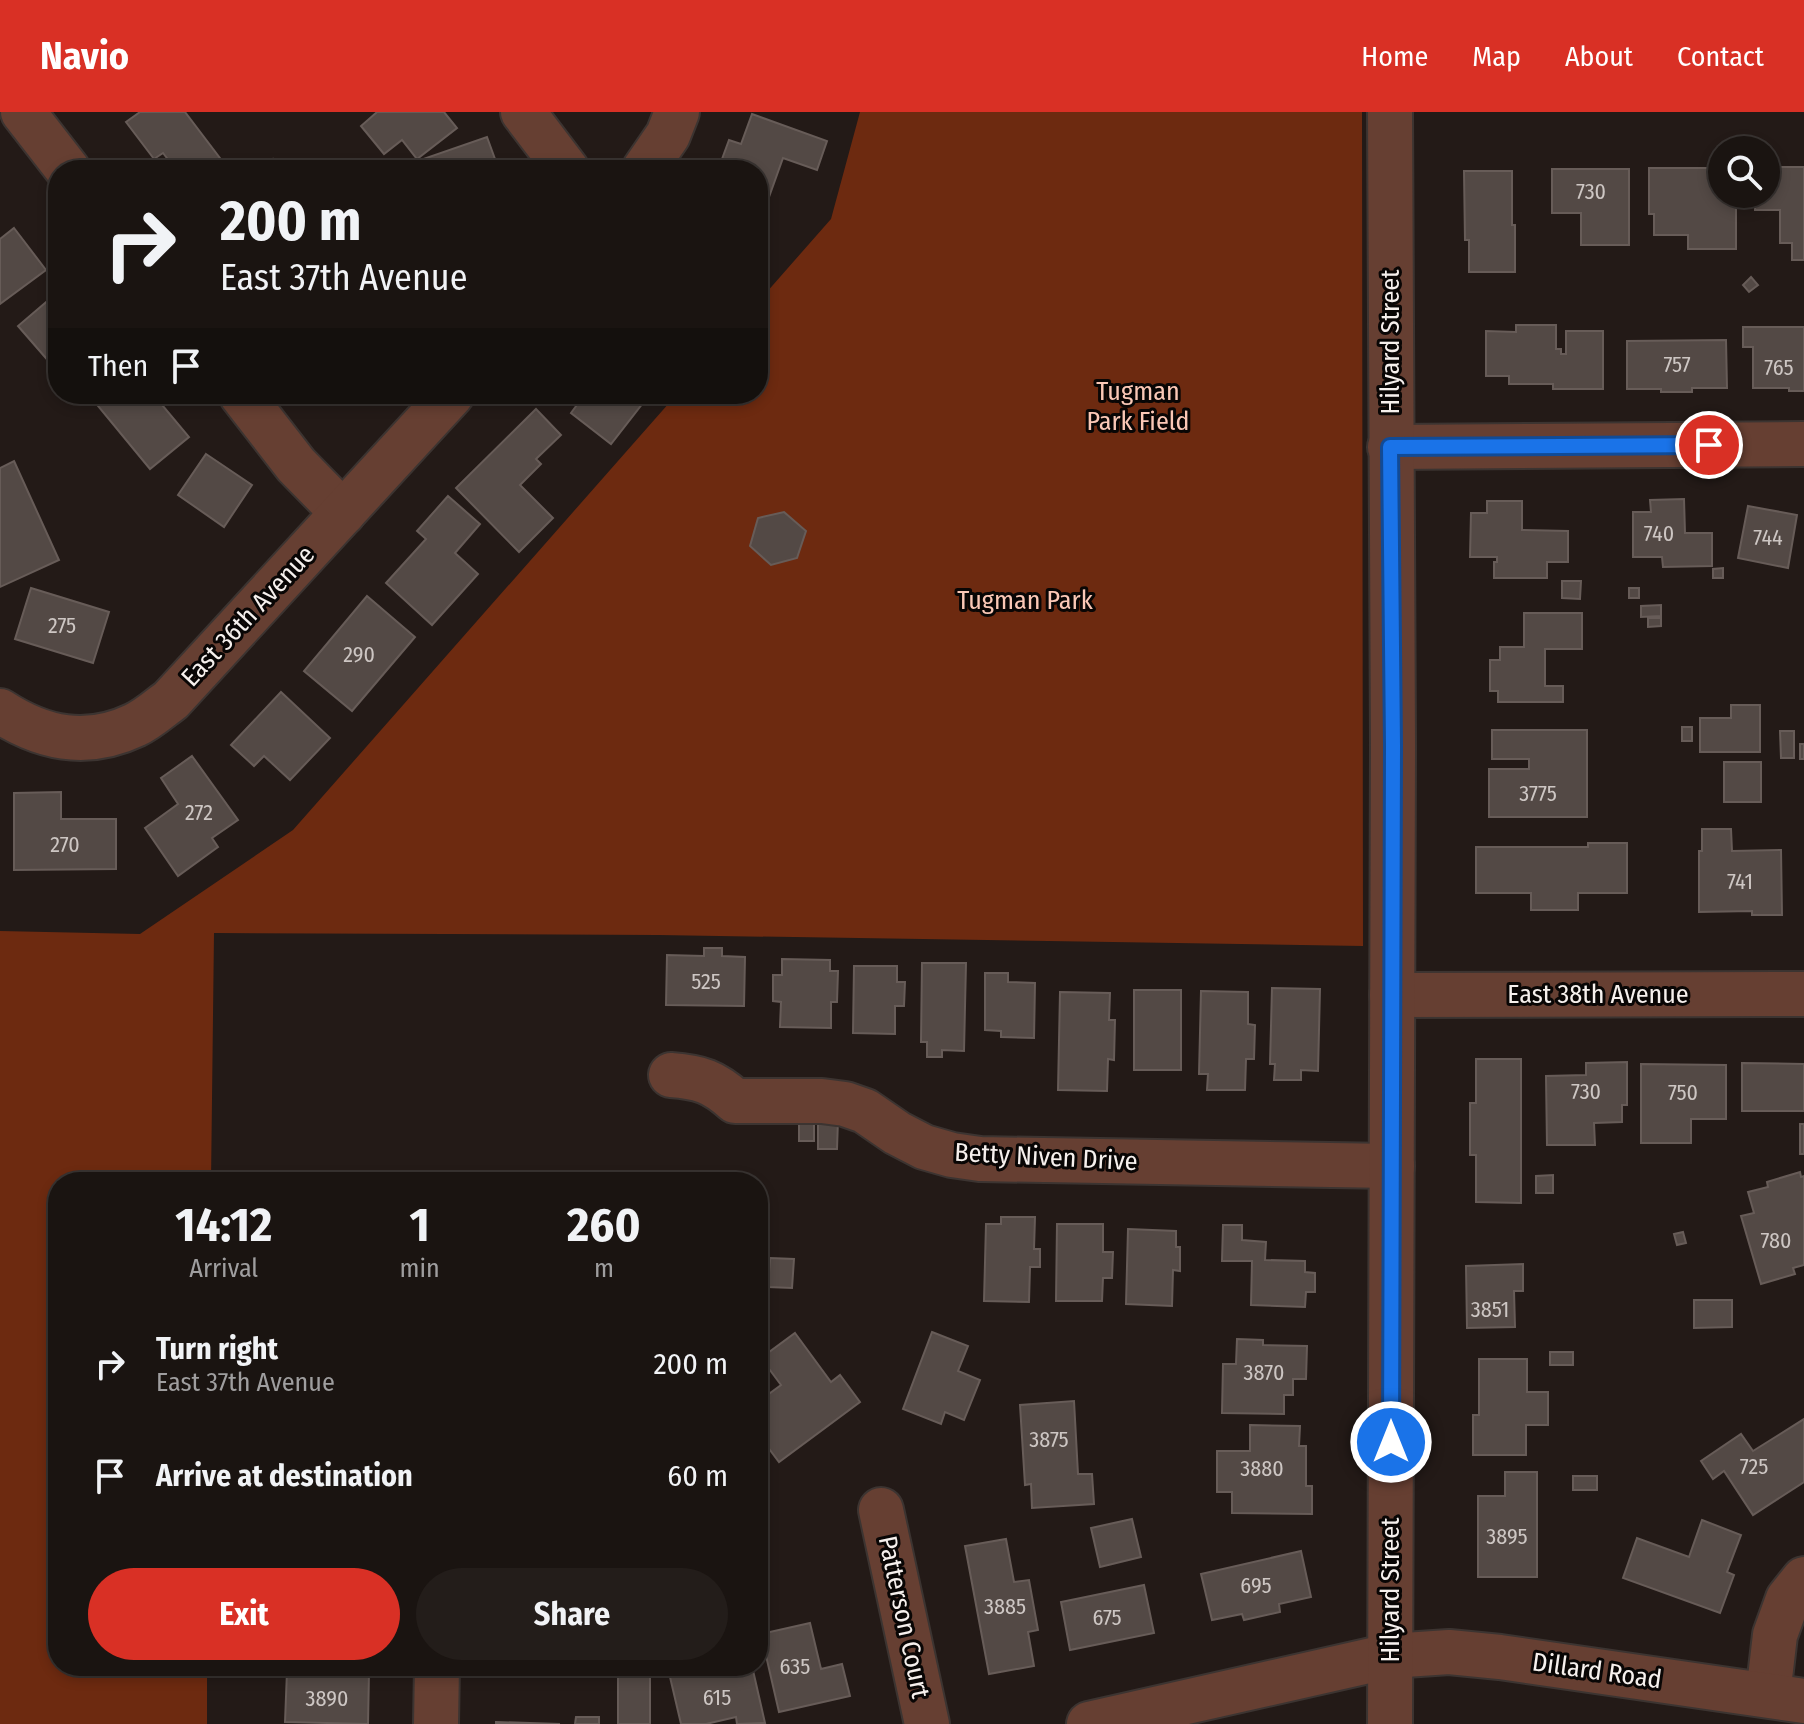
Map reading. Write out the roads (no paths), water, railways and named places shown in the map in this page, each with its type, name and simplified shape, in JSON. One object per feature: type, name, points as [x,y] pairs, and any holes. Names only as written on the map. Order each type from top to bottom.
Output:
[{"type":"street","points":[[23,112],[60,160]]},
{"type":"street","points":[[523,112],[559,160]]},
{"type":"street","points":[[651,160],[668,135],[677,112]]},
{"type":"street","name":"Hilyard Street","points":[[1390,112],[1393,730],[1390,1724]]},
{"type":"street","points":[[249,404],[296,465],[343,513]]},
{"type":"street","name":"East 36th Avenue","points":[[0,711],[35,731],[67,739],[104,735],[136,725],[171,700],[443,404]]},
{"type":"street","points":[[1390,447],[1804,444]]},
{"type":"street","name":"East 38th Avenue","points":[[1392,995],[1804,994]]},
{"type":"street","name":"Betty Niven Drive","points":[[671,1075],[693,1076],[710,1082],[735,1101],[845,1104],[865,1111],[924,1147],[980,1159],[1392,1166]]},
{"type":"street","name":"Patterson Court","points":[[881,1510],[927,1724]]},
{"type":"street","points":[[1786,1698],[1775,1635],[1788,1599],[1804,1579]]},
{"type":"street","name":"Dillard Road","points":[[1089,1724],[1390,1656],[1449,1652],[1786,1698]]},
{"type":"street","points":[[436,1724],[437,1676]]},
{"type":"park label","name":"Tugman Park Field","points":[[1138,406]]},
{"type":"park label","name":"Tugman Park","points":[[1025,600]]}]
